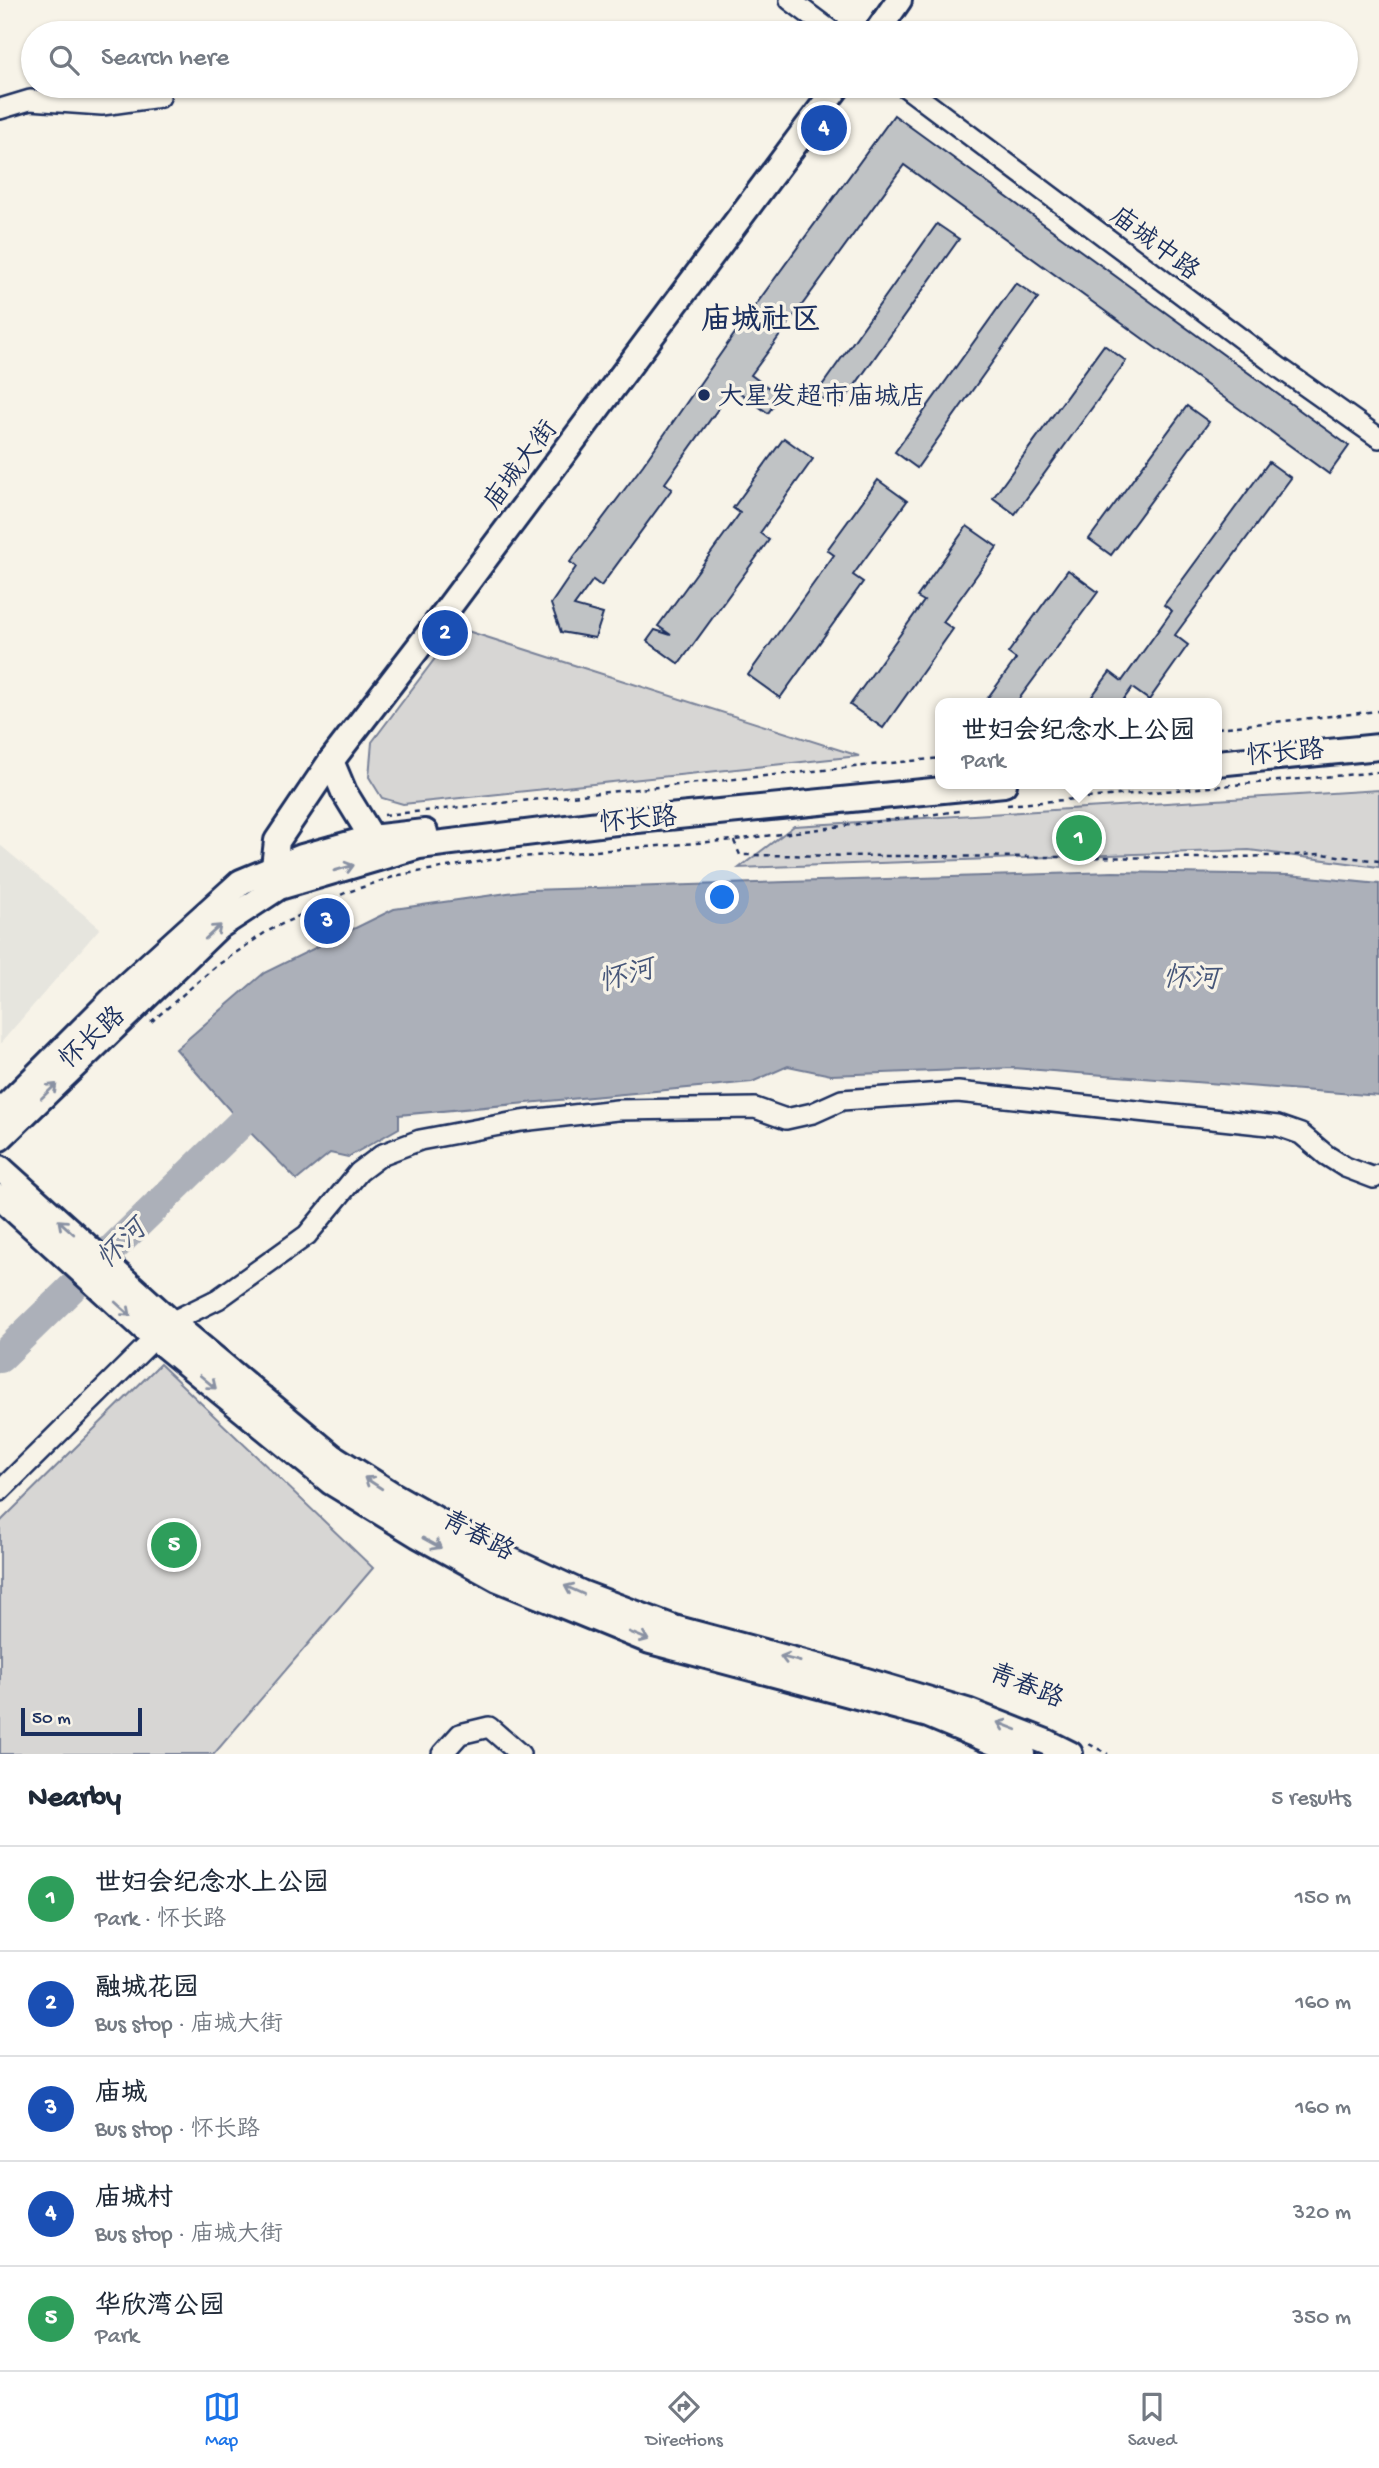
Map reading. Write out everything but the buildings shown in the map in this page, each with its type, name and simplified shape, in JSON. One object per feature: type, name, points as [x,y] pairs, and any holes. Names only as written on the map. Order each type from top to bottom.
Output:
[{"type":"main road","points":[[884,21],[899,0]]},
{"type":"main road","name":"庙城大街","points":[[277,877],[276,841],[331,761],[829,98]]},
{"type":"main road","name":"怀长路","points":[[1222,747],[1379,732]]},
{"type":"main road","name":"怀长路","points":[[1222,763],[1379,747]]},
{"type":"main road","points":[[331,761],[344,792],[377,847]]},
{"type":"main road","name":"怀长路","points":[[0,1112],[125,987],[241,882],[277,877],[377,847],[935,775]]},
{"type":"main road","name":"怀长路","points":[[377,847],[419,846],[607,823],[1003,795]]},
{"type":"main road","name":"怀长路","points":[[0,1138],[218,927],[277,877]]},
{"type":"main road","name":"青春路","points":[[0,1168],[163,1330],[331,1482],[418,1535],[498,1579],[650,1641],[928,1715],[1022,1754]]},
{"type":"main road","name":"青春路","points":[[0,1198],[163,1330],[333,1457],[393,1495],[497,1554],[581,1594],[674,1628],[820,1667],[967,1711],[1046,1742],[1078,1749]]},
{"type":"street","points":[[790,0],[818,21]]},
{"type":"street","points":[[0,108],[30,100],[102,106],[154,98]]},
{"type":"street","name":"庙城中路","points":[[920,98],[1280,368],[1379,438]]},
{"type":"street","points":[[0,1491],[163,1330],[218,1298],[307,1235],[359,1172],[383,1154],[420,1140],[521,1121],[617,1110],[755,1108],[786,1119],[813,1113],[842,1100],[958,1092],[1278,1126],[1301,1134],[1326,1156],[1345,1167],[1374,1178],[1379,1175]]},
{"type":"street","points":[[442,1754],[460,1734],[489,1727],[520,1754]]},
{"type":"path","name":"怀长路","points":[[1222,727],[1379,711]]},
{"type":"path","name":"怀长路","points":[[1222,782],[1379,772]]},
{"type":"path","name":"怀长路","points":[[1003,795],[1101,789]]},
{"type":"path","name":"怀长路","points":[[149,1024],[215,967],[266,932],[345,893],[400,875],[496,859],[734,840],[962,810]]},
{"type":"path","points":[[734,840],[740,855],[1212,858],[1322,854],[1379,861]]},
{"type":"path","points":[[1078,1749],[1108,1754]]},
{"type":"shaded area","points":[[458,628],[859,756],[403,804],[382,798],[369,777],[372,742]]},
{"type":"shaded area","points":[[1379,790],[1379,867],[1249,850],[739,868],[794,826]]},
{"type":"shaded area","points":[[0,845],[100,928],[0,1044]]},
{"type":"shaded area","points":[[160,1364],[373,1568],[214,1754],[0,1754],[0,1522]]},
{"type":"water","points":[[1113,872],[1289,875],[1379,884],[1379,1096],[1013,1068],[831,1075],[788,1066],[752,1082],[399,1115],[399,1128],[348,1157],[330,1153],[297,1180],[241,1123],[176,1049],[264,973],[394,909],[529,890]]},
{"type":"waterway","name":"怀河","points":[[0,1358],[269,1096]]},
{"type":"place","name":"庙城村","points":[[824,128]]},
{"type":"place","name":"大星发超市庙城店","points":[[704,395]]},
{"type":"place","name":"融城花园","points":[[445,633]]},
{"type":"place","name":"世妇会纪念水上公园","points":[[1079,838]]},
{"type":"place","name":"庙城","points":[[327,921]]},
{"type":"place","name":"华欣湾公园","points":[[174,1545]]},
{"type":"district","name":"庙城社区","points":[[761,318]]}]
